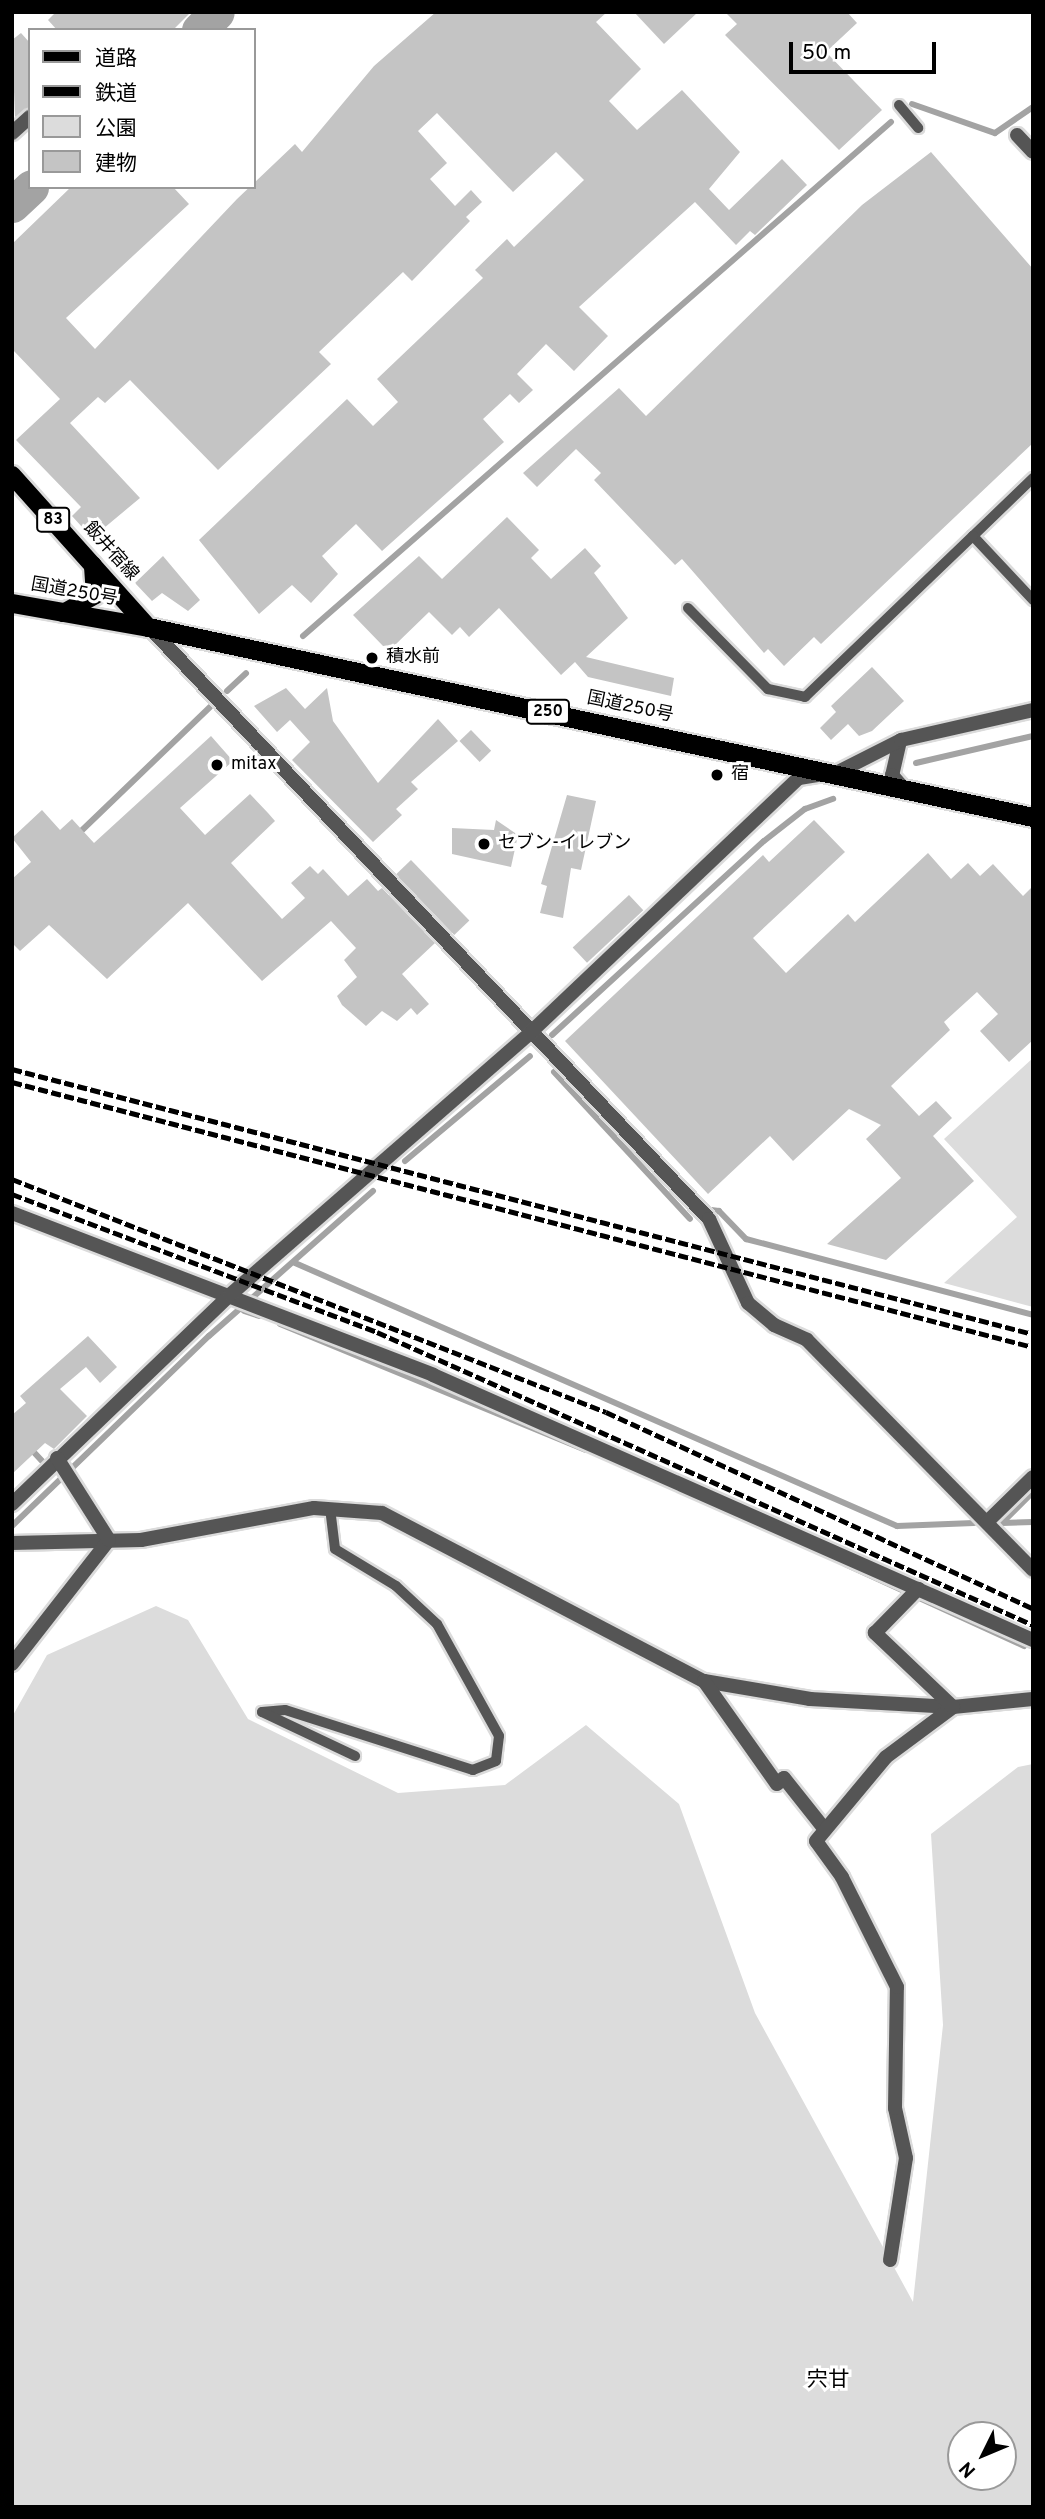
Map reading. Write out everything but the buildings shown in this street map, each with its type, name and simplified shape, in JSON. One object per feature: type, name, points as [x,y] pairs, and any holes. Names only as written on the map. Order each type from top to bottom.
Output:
[{"type":"highway","name":"国道250号","points":[[12,603],[148,627],[838,772],[905,791],[1033,817]]},
{"type":"main road","name":"飯井宿線","points":[[12,475],[148,627]]},
{"type":"main road","points":[[62,613],[95,595],[93,565]]},
{"type":"street","points":[[12,133],[28,119]]},
{"type":"street","points":[[1017,135],[1033,152]]},
{"type":"street","points":[[148,627],[709,1219],[748,1303],[774,1325],[807,1340],[1033,1570]]},
{"type":"street","points":[[12,1504],[64,1466],[244,1300],[799,778],[838,772],[901,740],[1033,710]]},
{"type":"street","points":[[901,740],[892,775],[905,791]]},
{"type":"street","points":[[12,1213],[244,1300],[585,1439],[914,1594],[1033,1640]]},
{"type":"street","points":[[64,1466],[109,1540]]},
{"type":"street","points":[[987,1522],[1033,1477]]},
{"type":"street","points":[[12,1543],[109,1540],[330,1508],[411,1522],[704,1681],[810,1699],[953,1707],[1033,1699]]},
{"type":"street","points":[[12,1664],[109,1540]]},
{"type":"street","points":[[914,1594],[875,1633],[953,1707]]},
{"type":"street","points":[[704,1681],[777,1784],[784,1778],[823,1827]]},
{"type":"street","points":[[890,2260],[906,2158],[895,2108],[897,1987],[842,1877],[820,1852],[816,1841],[823,1827],[887,1757],[953,1707]]},
{"type":"lane","points":[[899,105],[918,128]]},
{"type":"lane","points":[[688,608],[768,689],[805,697],[1033,478]]},
{"type":"lane","points":[[973,536],[1033,600]]},
{"type":"lane","points":[[330,1508],[335,1549],[396,1586],[437,1624],[499,1736],[496,1761],[473,1770],[285,1710],[262,1712],[355,1756]]},
{"type":"green space","points":[[1033,1058],[1033,1307],[944,1283],[1017,1217],[944,1139]]},
{"type":"green space","points":[[156,1606],[188,1620],[248,1719],[398,1793],[505,1785],[586,1725],[679,1804],[755,2013],[913,2302],[943,2025],[931,1834],[1018,1767],[1033,1764],[1033,2507],[12,2507],[12,1717],[47,1655]]},
{"type":"waterway","points":[[201,28],[217,12]]},
{"type":"waterway","points":[[912,104],[995,133],[1033,107]]},
{"type":"waterway","points":[[303,636],[891,122]]},
{"type":"waterway","points":[[12,205],[29,189]]},
{"type":"waterway","points":[[227,691],[246,673]]},
{"type":"waterway","points":[[76,836],[210,707]]},
{"type":"waterway","points":[[916,763],[1033,736]]},
{"type":"waterway","points":[[552,1035],[764,841],[805,809],[833,799]]},
{"type":"waterway","points":[[405,1161],[530,1056]]},
{"type":"waterway","points":[[554,1072],[690,1219]]},
{"type":"waterway","points":[[12,1526],[209,1336],[373,1191]]},
{"type":"waterway","points":[[711,1210],[719,1211],[746,1239],[1033,1315]]},
{"type":"waterway","points":[[295,1263],[897,1526],[974,1523]]},
{"type":"waterway","points":[[244,1311],[259,1316]]},
{"type":"waterway","points":[[280,1324],[585,1450]]},
{"type":"waterway","points":[[29,1447],[42,1461]]},
{"type":"waterway","points":[[1002,1523],[1033,1492]]},
{"type":"waterway","points":[[1002,1523],[1033,1522]]},
{"type":"waterway","points":[[845,1564],[1024,1646]]},
{"type":"railway","points":[[12,1069],[1033,1334]]},
{"type":"railway","points":[[12,1082],[1033,1347]]},
{"type":"railway","points":[[12,1179],[606,1412],[1033,1608]]},
{"type":"railway","points":[[12,1194],[377,1332],[1033,1625]]},
{"type":"place","name":"積水前","points":[[372,658]]},
{"type":"place","name":"mitax","points":[[217,765]]},
{"type":"place","name":"宿","points":[[717,775]]},
{"type":"place","name":"セブン-イレブン","points":[[484,844]]},
{"type":"district","name":"宍甘","points":[[828,2381]]}]
